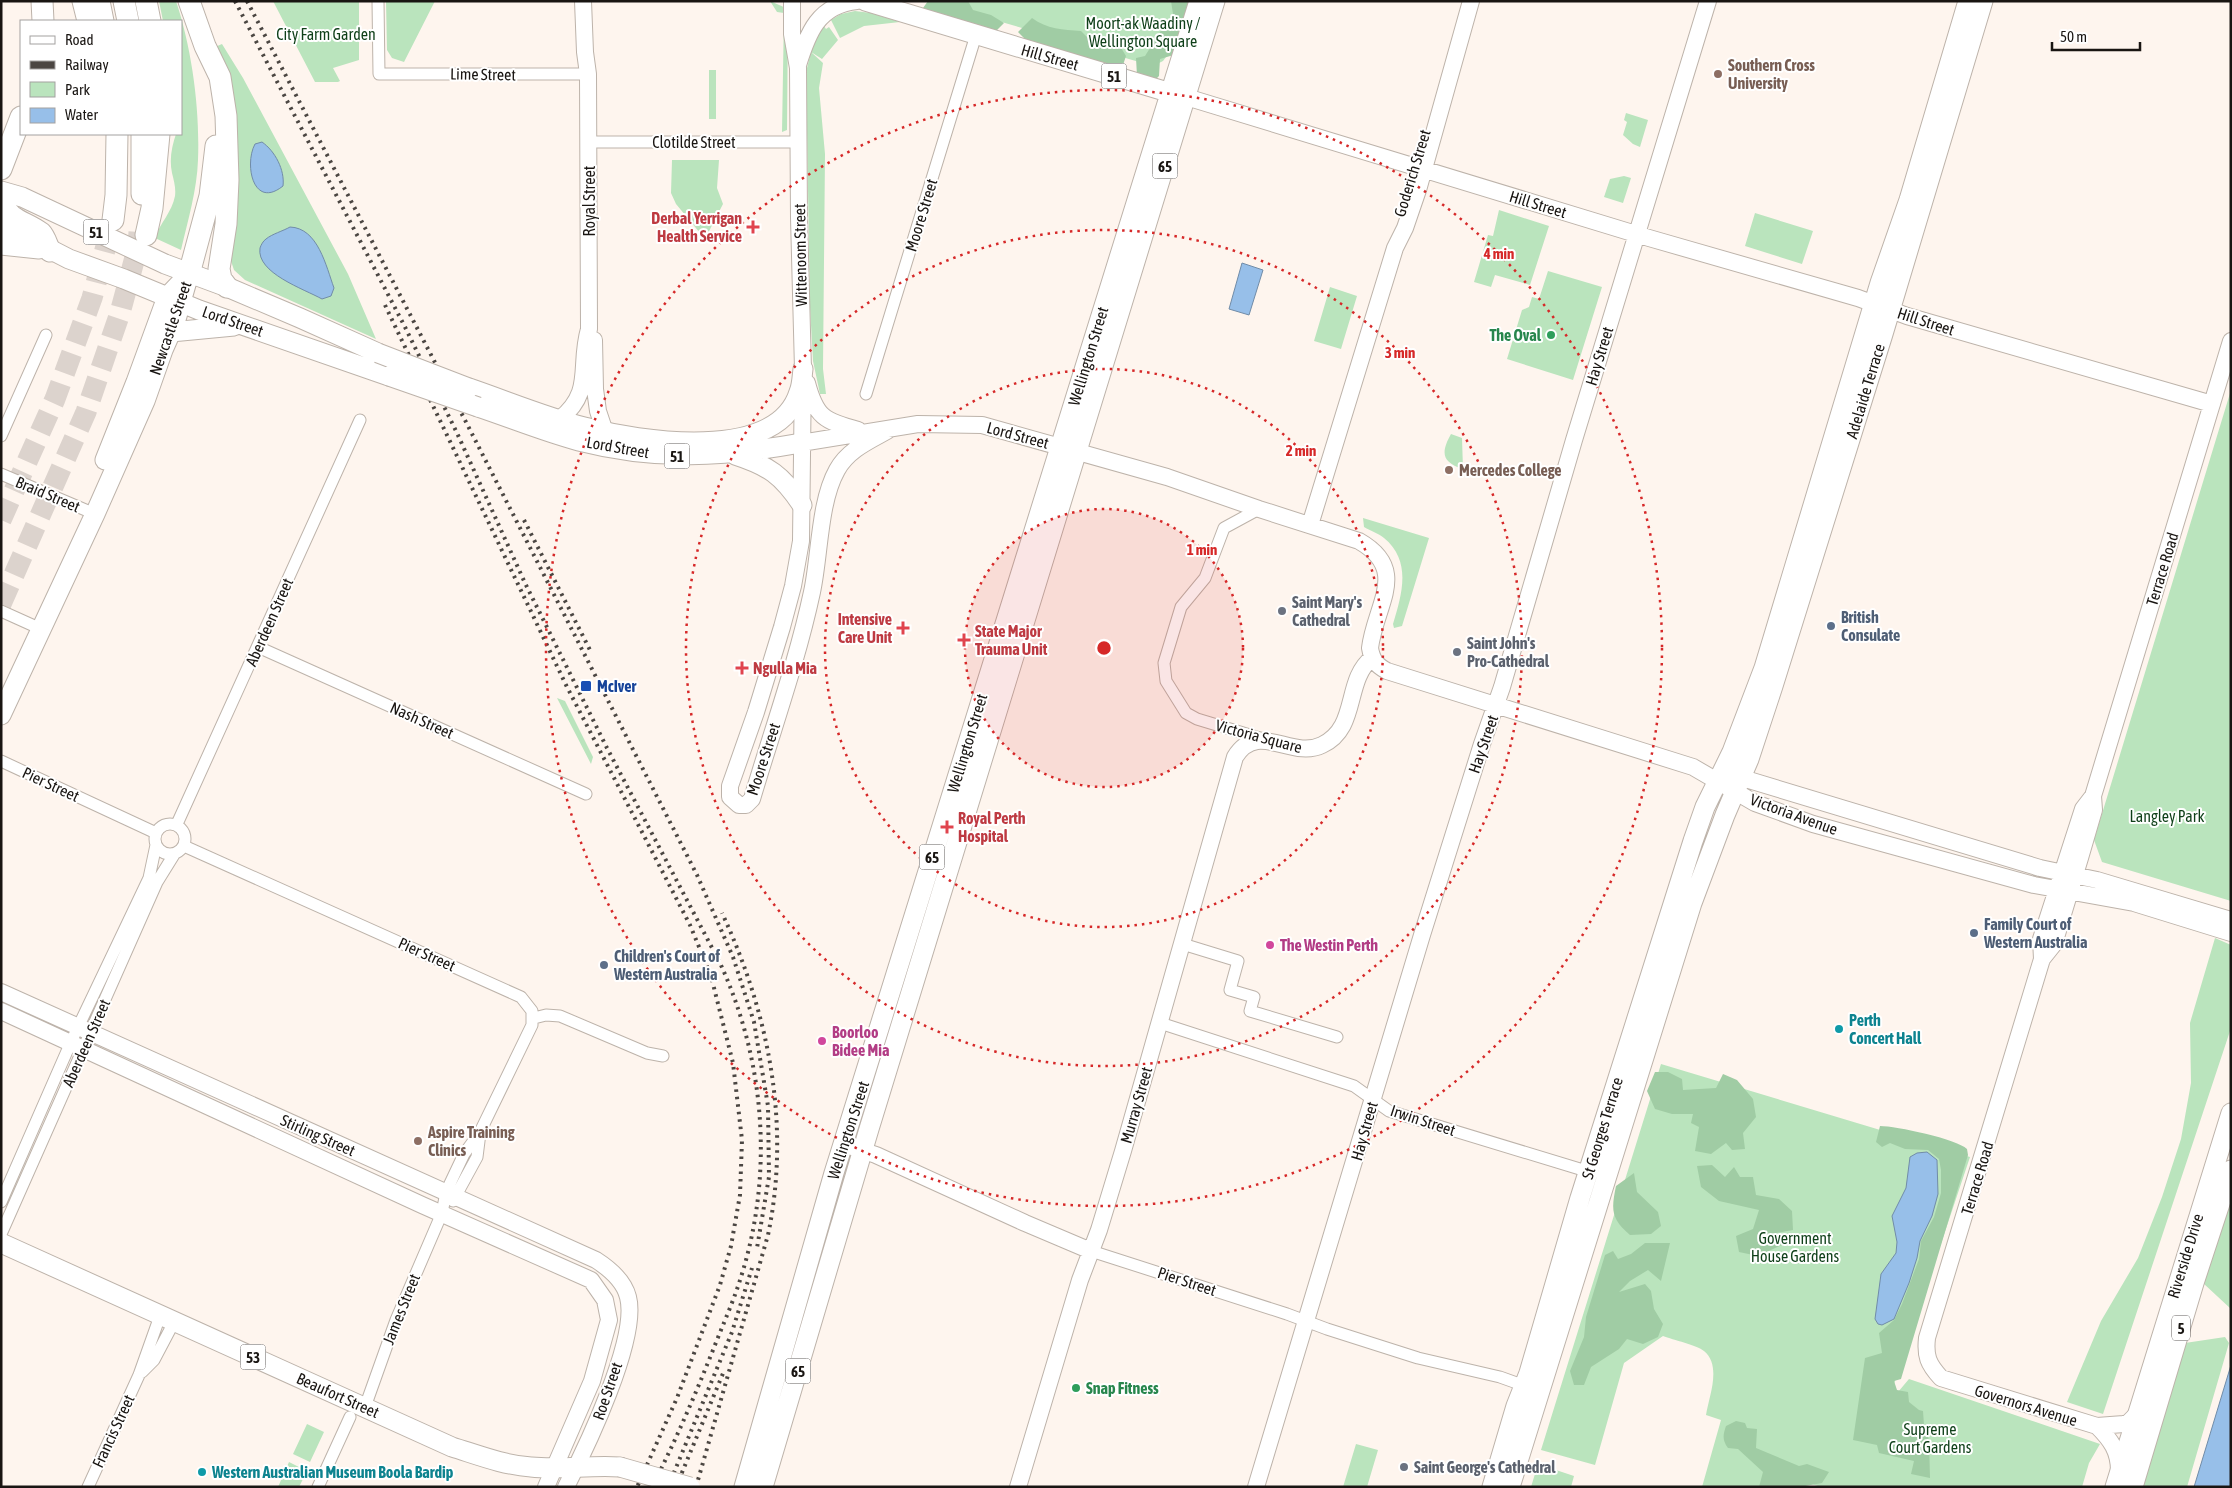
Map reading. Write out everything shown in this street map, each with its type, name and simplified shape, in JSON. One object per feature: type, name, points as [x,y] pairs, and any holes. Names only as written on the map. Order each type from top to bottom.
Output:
[{"type":"highway","points":[[42,1],[43,20]]},
{"type":"highway","points":[[83,1],[88,20]]},
{"type":"highway","points":[[99,1],[103,20]]},
{"type":"highway","points":[[124,1],[128,20]]},
{"type":"highway","points":[[146,1],[150,20]]},
{"type":"highway","points":[[189,1],[205,46],[220,77],[226,116],[228,180],[226,224],[219,269],[221,279],[227,287]]},
{"type":"highway","points":[[189,274],[210,196],[216,146],[214,94],[205,46]]},
{"type":"highway","points":[[1,169],[5,149],[20,119]]},
{"type":"highway","points":[[110,135],[117,159]]},
{"type":"highway","points":[[113,220],[117,135]]},
{"type":"highway","points":[[142,135],[143,233],[152,208],[159,135]]},
{"type":"highway","points":[[1,202],[6,212],[13,218],[42,234],[50,251]]},
{"type":"main road","name":"Royal Street","points":[[560,419],[572,409],[582,391],[585,343],[589,329],[588,74],[583,1]]},
{"type":"main road","name":"Royal Street","points":[[588,74],[593,48],[592,1]]},
{"type":"main road","name":"Wittenoom Street","points":[[792,1],[792,34],[798,68],[803,369],[801,442]]},
{"type":"main road","name":"Wittenoom Street","points":[[798,68],[809,34],[818,19],[834,8],[856,1]]},
{"type":"main road","name":"Hill Street","points":[[865,1],[1636,234],[1800,280],[2013,347],[2212,404]]},
{"type":"main road","name":"Wellington Street","points":[[763,1487],[863,1150],[1078,451],[1179,95],[1199,1]]},
{"type":"main road","name":"Wellington Street","points":[[744,1487],[843,1144],[1060,446],[1179,95],[1216,1]]},
{"type":"main road","name":"Goderich Street","points":[[1310,525],[1395,248],[1405,228],[1430,113],[1441,102],[1471,1]]},
{"type":"main road","name":"Hay Street","points":[[1256,1487],[1428,917],[1496,705],[1541,547],[1708,1]]},
{"type":"main road","name":"Adelaide Terrace","points":[[1738,785],[1773,686],[1882,307],[1908,200],[1968,1]]},
{"type":"main road","name":"Adelaide Terrace","points":[[1720,776],[1732,752],[1764,668],[1983,1]]},
{"type":"main road","name":"Lord Street","points":[[1,191],[22,197],[189,274],[227,287],[378,353],[469,388],[605,432],[656,440],[693,442],[726,440],[757,434],[774,425],[792,406],[799,392],[803,369]]},
{"type":"main road","name":"Lord Street","points":[[1,224],[50,251],[174,300],[478,407],[579,440],[617,448],[682,456],[731,454],[895,426],[939,423],[982,425],[1167,477],[1259,509]]},
{"type":"main road","points":[[1,244],[50,251]]},
{"type":"main road","name":"Newcastle Street","points":[[90,512],[136,382],[174,300],[189,274]]},
{"type":"main road","name":"Newcastle Street","points":[[1,692],[36,627],[145,400],[171,332],[174,300]]},
{"type":"main road","points":[[171,332],[220,326],[245,326]]},
{"type":"main road","name":"Royal Street","points":[[589,329],[595,344],[595,388],[598,411],[605,432]]},
{"type":"main road","name":"Terrace Road","points":[[1956,1384],[1941,1378],[1930,1366],[1926,1356],[1927,1338],[2042,959],[2054,944],[2066,882],[2094,810],[2092,796],[2231,341]]},
{"type":"main road","points":[[803,369],[812,401],[821,416],[834,424],[864,431]]},
{"type":"main road","name":"Moore Street","points":[[801,442],[801,541],[794,586],[756,712],[730,786],[730,797],[739,805],[746,804],[752,799],[802,633],[812,590],[828,496],[837,471],[856,449],[895,426]]},
{"type":"main road","points":[[731,454],[768,468],[790,487],[802,505]]},
{"type":"main road","points":[[1259,509],[1358,541],[1376,553],[1387,573],[1386,588],[1371,639],[1372,658]]},
{"type":"main road","name":"Newcastle Street","points":[[1,716],[36,627]]},
{"type":"main road","name":"Victoria Avenue","points":[[1372,658],[1381,667],[1393,673],[1694,767],[1720,776],[1738,785],[2040,868],[2066,882],[2231,933]]},
{"type":"main road","name":"Victoria Square","points":[[1265,740],[1301,750],[1311,749],[1331,741],[1340,732],[1346,719],[1361,671],[1372,658]]},
{"type":"main road","name":"Murray Street","points":[[1018,1487],[1080,1280],[1123,1152],[1235,757],[1240,748],[1246,743],[1265,740]]},
{"type":"main road","name":"St Georges Terrace","points":[[1510,1487],[1532,1388],[1597,1174],[1693,841],[1705,807],[1720,776]]},
{"type":"main road","name":"Victoria Avenue","points":[[1738,785],[1754,803],[1812,824],[2034,885],[2066,882],[2120,887],[2231,920]]},
{"type":"main road","name":"St Georges Terrace","points":[[1597,1174],[1692,903],[1738,785]]},
{"type":"main road","name":"Stirling Street","points":[[1,992],[80,1037],[442,1213],[586,1276],[596,1285],[605,1300]]},
{"type":"main road","name":"Stirling Street","points":[[1,1011],[80,1037],[500,1216],[596,1260],[617,1277],[626,1290]]},
{"type":"main road","name":"Riverside Drive","points":[[2117,1479],[2231,1113]]},
{"type":"main road","name":"Pier Street","points":[[843,1144],[863,1150],[1091,1251]]},
{"type":"main road","name":"Riverside Drive","points":[[2134,1487],[2194,1283],[2231,1170]]},
{"type":"main road","points":[[500,1216],[506,1226],[528,1238],[529,1251]]},
{"type":"main road","name":"Beaufort Street","points":[[1,1243],[167,1319],[357,1412],[488,1459],[532,1467],[620,1467],[644,1472],[690,1487]]},
{"type":"main road","name":"Roe Street","points":[[566,1487],[609,1390],[627,1332],[630,1306],[626,1290]]},
{"type":"main road","name":"Roe Street","points":[[546,1487],[592,1381],[609,1320],[605,1300]]},
{"type":"main road","name":"Governors Avenue","points":[[1956,1384],[2097,1426],[2124,1424],[2133,1419],[2137,1414]]},
{"type":"main road","name":"St Georges Terrace","points":[[1492,1487],[1516,1406],[1532,1388]]},
{"type":"main road","name":"Governors Avenue","points":[[2097,1426],[2115,1447],[2119,1457],[2117,1479]]},
{"type":"street","name":"Lime Street","points":[[378,1],[379,74],[588,74]]},
{"type":"street","name":"Moore Street","points":[[866,394],[976,35]]},
{"type":"street","name":"Clotilde Street","points":[[589,142],[798,142]]},
{"type":"street","points":[[1,436],[46,336]]},
{"type":"street","name":"Aberdeen Street","points":[[177,824],[360,420]]},
{"type":"street","name":"Braid Street","points":[[1,474],[90,512]]},
{"type":"street","name":"Victoria Square","points":[[1259,509],[1224,528],[1205,578],[1181,608],[1163,672],[1186,713],[1197,720],[1265,740]]},
{"type":"street","points":[[1,611],[36,627]]},
{"type":"street","name":"Nash Street","points":[[258,647],[586,794]]},
{"type":"street","name":"Pier Street","points":[[1,761],[156,833]]},
{"type":"street","points":[[177,824],[186,836],[180,850],[162,852],[156,845],[156,833],[162,825],[177,824]]},
{"type":"street","name":"Aberdeen Street","points":[[1,1234],[80,1037],[148,878],[156,845]]},
{"type":"street","name":"Aberdeen Street","points":[[1,1202],[157,882],[180,850]]},
{"type":"street","name":"Pier Street","points":[[180,850],[521,997],[528,1004],[534,1018]]},
{"type":"street","points":[[1189,946],[1238,961],[1230,990],[1254,998],[1250,1011],[1305,1033],[1336,1038]]},
{"type":"street","points":[[534,1018],[546,1015],[560,1016],[647,1053],[663,1056]]},
{"type":"street","name":"James Street","points":[[318,1487],[357,1412],[442,1213],[452,1195],[464,1154],[480,1132],[534,1018]]},
{"type":"street","name":"Irwin Street","points":[[1160,1022],[1354,1086],[1389,1111],[1597,1174]]},
{"type":"street","name":"Pier Street","points":[[1091,1251],[1307,1320],[1327,1329],[1418,1358],[1500,1377],[1532,1388]]},
{"type":"street","name":"Francis Street","points":[[88,1487],[167,1319]]},
{"type":"green space","points":[[159,1],[176,1],[182,20],[163,20]]},
{"type":"green space","name":"City Farm Garden","points":[[273,1],[359,1],[359,60],[333,68],[340,81],[315,82]]},
{"type":"green space","points":[[386,1],[435,1],[404,62],[392,58],[387,50]]},
{"type":"green space","points":[[770,1],[786,8],[784,12],[788,13],[787,130],[782,132],[784,13],[777,12]]},
{"type":"green space","points":[[928,1],[968,1],[973,10],[991,15],[1004,23],[994,33],[986,28],[965,24],[923,8]]},
{"type":"green space","name":"Moort-ak Waadiny / Wellington Square","points":[[929,1],[1185,1],[1169,53],[1163,61],[1153,66]]},
{"type":"green space","points":[[1171,1],[1196,1],[1177,54],[1160,59],[1159,76],[1153,82],[1137,76],[1136,58],[1145,56],[1162,29],[1170,31],[1180,25],[1173,14]]},
{"type":"green space","points":[[855,11],[871,13],[900,22],[864,26],[840,38],[831,20],[841,14]]},
{"type":"green space","points":[[1032,18],[1049,27],[1081,31],[1092,42],[1108,41],[1116,43],[1126,56],[1123,65],[1110,68],[1030,44],[1018,32]]},
{"type":"green space","points":[[182,20],[194,79],[198,140],[196,182],[181,250],[155,238],[175,196],[171,168],[172,148],[176,135],[182,135]]},
{"type":"green space","points":[[824,26],[826,29],[829,27],[838,40],[822,59],[811,52],[813,44]]},
{"type":"green space","points":[[222,44],[243,78],[348,274],[376,339],[245,280],[234,270],[229,255],[215,47]]},
{"type":"green space","points":[[811,52],[823,63],[819,88],[825,154],[823,369],[826,394],[820,394],[813,361],[810,307],[806,72]]},
{"type":"green space","points":[[709,70],[716,70],[716,119],[709,119]]},
{"type":"green space","points":[[1626,113],[1648,120],[1640,147],[1633,144],[1623,135],[1627,122],[1624,120]]},
{"type":"green space","points":[[672,160],[719,160],[717,188],[723,204],[705,239],[676,204],[671,193]]},
{"type":"green space","points":[[1624,176],[1631,178],[1623,203],[1604,197],[1610,179]]},
{"type":"green space","points":[[1499,210],[1549,226],[1530,285],[1495,275],[1491,287],[1474,282],[1488,235],[1493,236]]},
{"type":"green space","points":[[1755,213],[1813,231],[1802,264],[1745,246]]},
{"type":"green space","name":"The Oval","points":[[1548,271],[1602,287],[1573,380],[1507,359],[1522,310],[1529,307],[1532,297],[1539,299]]},
{"type":"green space","points":[[1330,287],[1357,296],[1341,349],[1314,341]]},
{"type":"green space","name":"Langley Park","points":[[2231,390],[2231,901],[2102,862],[2094,840]]},
{"type":"green space","points":[[1451,434],[1462,438],[1463,469],[1450,463],[1445,456],[1446,446]]},
{"type":"green space","points":[[1363,518],[1429,538],[1402,626],[1394,628],[1393,624],[1401,590],[1402,567],[1393,547],[1377,533],[1364,527]]},
{"type":"green space","points":[[557,698],[565,701],[593,757],[591,764]]},
{"type":"green space","points":[[2215,938],[2231,945],[2231,1028],[2103,1414],[2067,1402],[2101,1321],[2138,1258],[2162,1197],[2181,1139],[2191,1083],[2190,1023]]},
{"type":"green space","name":"Government House Gardens","points":[[1661,1064],[1970,1157],[1887,1405],[1909,1379],[2100,1444],[2089,1463],[2082,1487],[1821,1487],[1771,1471],[1765,1487],[1702,1487],[1721,1420],[1706,1415],[1713,1381],[1712,1365],[1709,1357],[1701,1349],[1663,1336],[1624,1363],[1595,1465],[1541,1450]]},
{"type":"green space","points":[[1655,1072],[1668,1072],[1682,1079],[1683,1090],[1716,1088],[1723,1074],[1737,1080],[1753,1099],[1756,1117],[1743,1133],[1745,1149],[1732,1150],[1726,1143],[1711,1154],[1695,1151],[1699,1127],[1691,1123],[1693,1114],[1672,1114],[1655,1109],[1647,1091]]},
{"type":"green space","points":[[1880,1126],[1939,1137],[1961,1145],[1967,1149],[1968,1155],[1901,1379],[1894,1381],[1897,1390],[1908,1392],[1909,1402],[1923,1411],[1924,1425],[1929,1440],[1930,1478],[1911,1474],[1914,1461],[1879,1453],[1877,1445],[1853,1440],[1865,1358],[1882,1353],[1879,1333],[1894,1320],[1902,1304],[1919,1259],[1921,1241],[1934,1217],[1941,1193],[1939,1159],[1928,1150],[1905,1149],[1890,1143],[1882,1147],[1876,1142]]},
{"type":"green space","points":[[1712,1165],[1725,1177],[1734,1167],[1740,1177],[1753,1177],[1756,1195],[1779,1199],[1792,1211],[1793,1230],[1776,1233],[1786,1243],[1758,1256],[1739,1252],[1736,1236],[1753,1229],[1759,1210],[1719,1201],[1701,1187],[1697,1166]]},
{"type":"green space","points":[[1634,1173],[1637,1192],[1658,1212],[1661,1226],[1651,1234],[1630,1235],[1619,1224],[1614,1214],[1613,1202],[1616,1186]]},
{"type":"green space","points":[[2231,1189],[2231,1309],[2203,1283]]},
{"type":"green space","points":[[1645,1243],[1670,1243],[1661,1281],[1648,1270],[1630,1281],[1619,1292],[1645,1284],[1651,1291],[1654,1309],[1663,1324],[1658,1337],[1643,1344],[1627,1339],[1619,1349],[1591,1367],[1584,1385],[1574,1385],[1570,1371],[1584,1337],[1586,1317],[1605,1255],[1613,1251],[1618,1259],[1631,1254]]},
{"type":"green space","points":[[2225,1337],[2229,1343],[2187,1487],[2143,1487],[2185,1343]]},
{"type":"green space","points":[[1736,1421],[1745,1423],[1747,1428],[1757,1429],[1756,1448],[1799,1466],[1807,1464],[1829,1472],[1822,1483],[1800,1487],[1759,1487],[1763,1472],[1738,1449],[1728,1448],[1724,1440],[1726,1426]]},
{"type":"green space","points":[[307,1424],[324,1432],[310,1462],[293,1454]]},
{"type":"green space","points":[[1356,1444],[1378,1450],[1367,1487],[1343,1487]]},
{"type":"green space","points":[[289,1462],[307,1471],[299,1487],[278,1487]]},
{"type":"green space","points":[[1538,1464],[1574,1476],[1571,1487],[1531,1487]]},
{"type":"water","points":[[262,142],[271,150],[281,167],[283,186],[273,192],[264,192],[258,189],[251,172],[252,153],[255,144]]},
{"type":"water","points":[[290,227],[300,229],[308,234],[320,250],[334,288],[331,296],[322,299],[293,285],[265,265],[261,257],[260,248],[262,243],[268,237]]},
{"type":"water","points":[[1242,263],[1263,270],[1249,315],[1229,309]]},
{"type":"water","points":[[1927,1152],[1937,1160],[1938,1194],[1932,1216],[1920,1241],[1909,1283],[1894,1319],[1882,1325],[1878,1324],[1875,1319],[1881,1274],[1896,1253],[1897,1242],[1892,1216],[1906,1188],[1910,1157],[1917,1153]]},
{"type":"water","points":[[2231,1365],[2231,1487],[2194,1487]]},
{"type":"tunnel","points":[[1,520],[55,399],[92,298],[113,220]]},
{"type":"tunnel","points":[[1,604],[86,412],[120,313],[138,246],[139,232]]},
{"type":"railway","points":[[235,1],[405,327],[457,433],[525,583],[607,748],[720,963],[735,1000],[747,1039],[755,1078],[760,1118],[761,1158],[758,1198],[751,1238],[741,1277],[729,1311],[701,1381],[652,1487]]},
{"type":"railway","points":[[247,1],[467,424],[697,875],[733,957],[754,1022],[768,1106],[769,1177],[757,1248]]},
{"type":"railway","points":[[385,305],[566,685],[690,925],[711,976],[733,1063],[742,1140],[740,1195],[731,1246],[720,1285],[677,1398],[637,1487]]},
{"type":"railway","points":[[524,520],[590,650]]},
{"type":"railway","points":[[696,1487],[768,1235],[775,1194],[777,1152],[776,1111],[763,1030],[752,990],[722,913]]},
{"type":"railway","points":[[668,1487],[732,1332],[752,1268]]},
{"type":"railway","points":[[676,1487],[724,1371]]},
{"type":"place","name":"Southern Cross University","points":[[1718,74]]},
{"type":"place","name":"Derbal Yerrigan Health Service","points":[[753,227]]},
{"type":"place","name":"The Oval","points":[[1551,335]]},
{"type":"place","name":"Mercedes College","points":[[1449,470]]},
{"type":"place","name":"Saint Mary's Cathedral","points":[[1282,611]]},
{"type":"place","name":"British Consulate","points":[[1831,626]]},
{"type":"place","name":"Intensive Care Unit","points":[[903,628]]},
{"type":"place","name":"State Major Trauma Unit","points":[[964,640]]},
{"type":"place","name":"Saint John's Pro-Cathedral","points":[[1457,652]]},
{"type":"place","name":"Ngulla Mia","points":[[742,668]]},
{"type":"place","name":"McIver","points":[[586,686]]},
{"type":"place","name":"Royal Perth Hospital","points":[[947,827]]},
{"type":"place","name":"Family Court of Western Australia","points":[[1974,933]]},
{"type":"place","name":"The Westin Perth","points":[[1270,945]]},
{"type":"place","name":"Children's Court of Western Australia","points":[[604,965]]},
{"type":"place","name":"Perth Concert Hall","points":[[1839,1029]]},
{"type":"place","name":"Boorloo Bidee Mia","points":[[822,1041]]},
{"type":"place","name":"Aspire Training Clinics","points":[[418,1141]]},
{"type":"place","name":"Snap Fitness","points":[[1076,1388]]},
{"type":"place","name":"Saint George's Cathedral","points":[[1404,1467]]},
{"type":"place","name":"Western Australian Museum Boola Bardip","points":[[202,1472]]},
{"type":"park label","name":"Supreme Court Gardens","points":[[1930,1438]]}]
